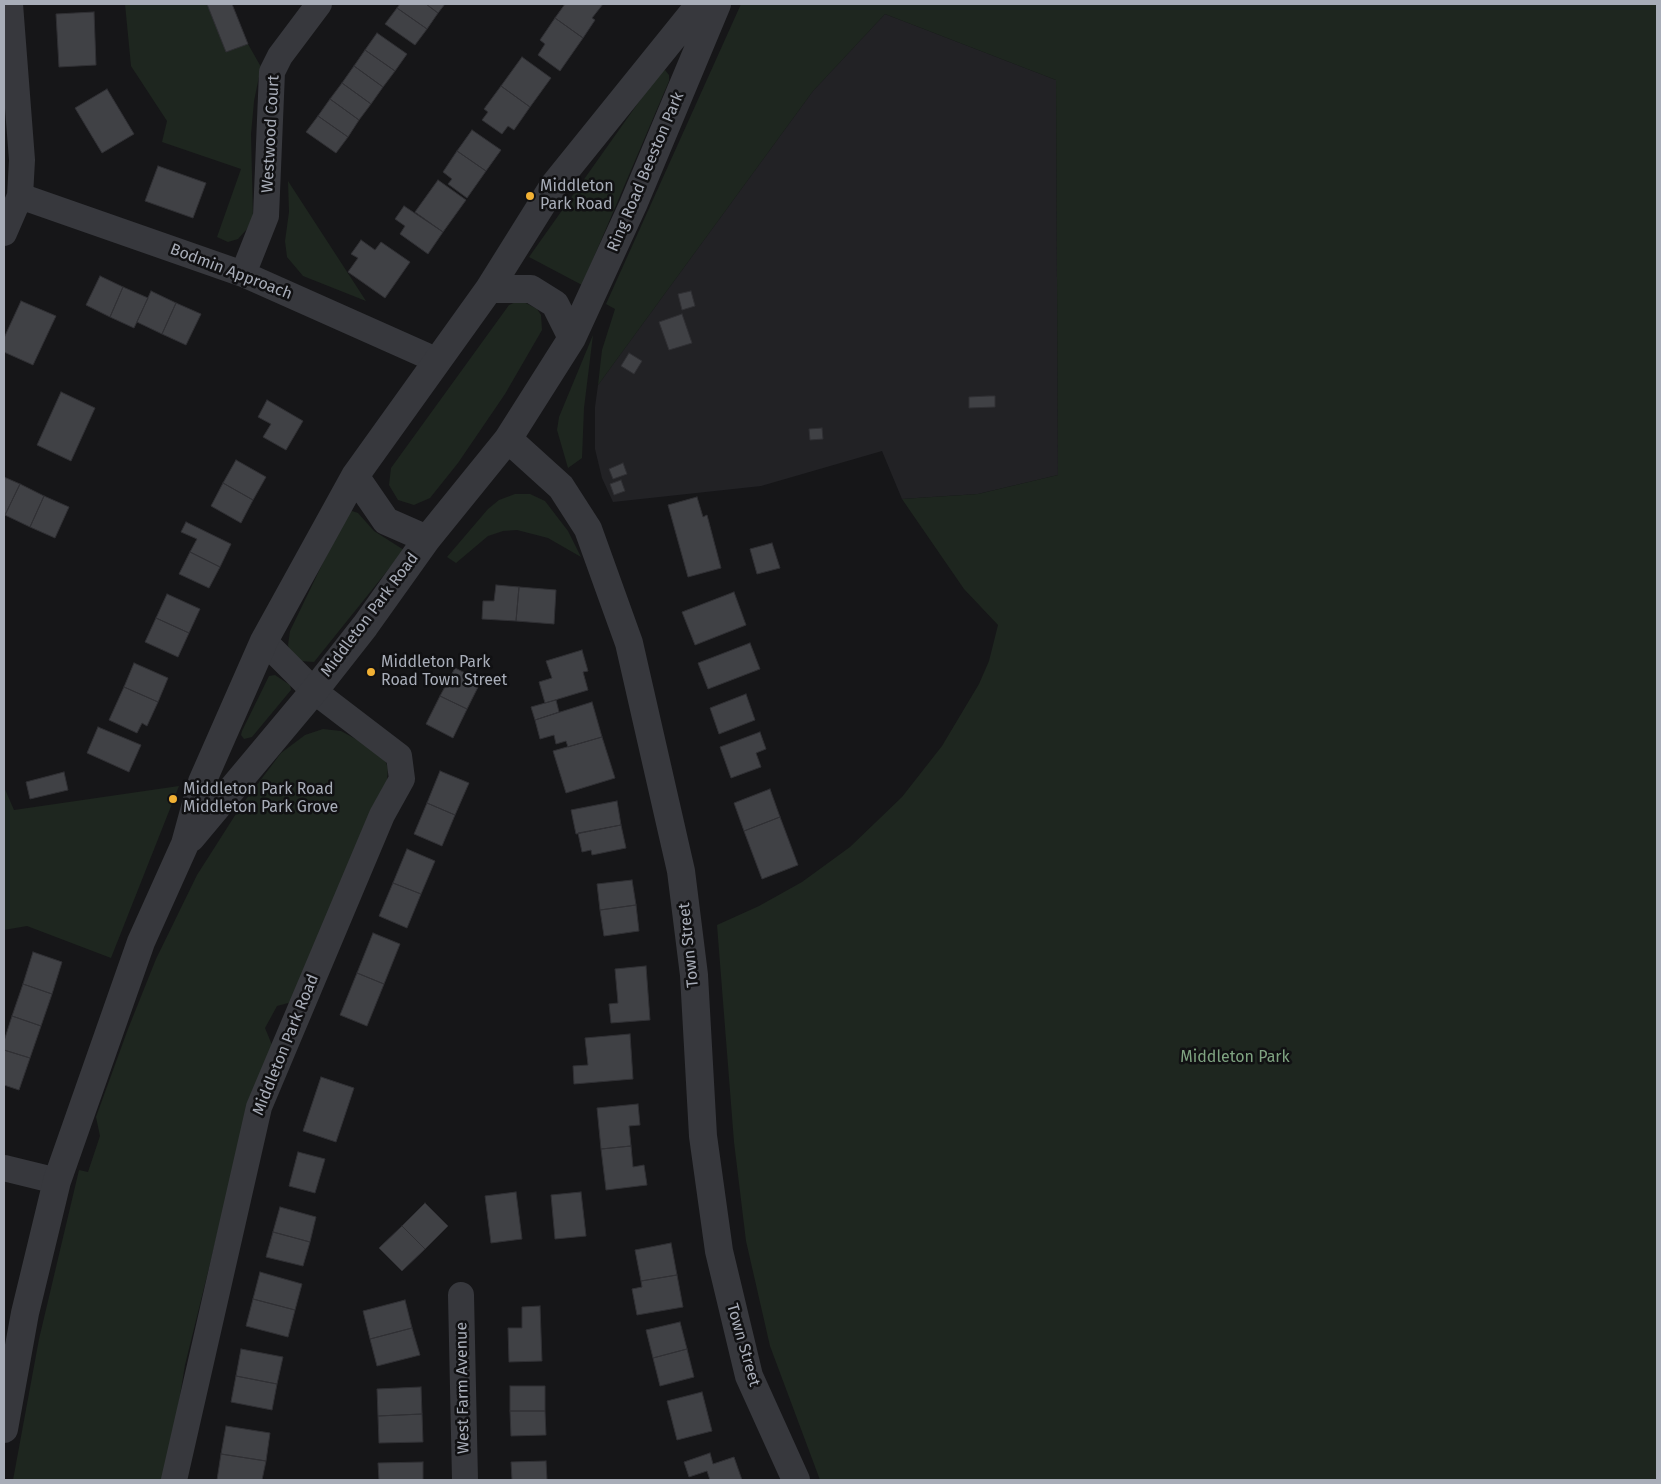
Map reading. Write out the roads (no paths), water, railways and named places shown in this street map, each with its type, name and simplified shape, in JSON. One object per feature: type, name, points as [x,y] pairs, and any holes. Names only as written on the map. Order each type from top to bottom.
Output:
[{"type":"street","points":[[4,232],[20,196],[22,160],[10,4]]},
{"type":"street","name":"Westwood Court","points":[[243,274],[266,216],[272,72],[280,56],[319,4]]},
{"type":"street","points":[[436,360],[489,289],[554,185],[700,4]]},
{"type":"street","name":"Ring Road Beeston Park","points":[[508,439],[572,338],[633,205],[717,4]]},
{"type":"street","name":"Bodmin Approach","points":[[20,196],[243,274],[436,360]]},
{"type":"street","points":[[489,289],[531,289],[555,304],[572,338]]},
{"type":"street","name":"Middleton Park Road","points":[[4,1429],[25,1313],[57,1181],[141,942],[186,844],[202,782],[264,642],[354,476],[436,360]]},
{"type":"street","name":"Middleton Park Road","points":[[186,844],[314,691],[365,626],[427,539],[508,439]]},
{"type":"street","name":"Town Street","points":[[508,439],[561,487],[588,530],[629,642],[681,871],[694,975],[703,1136],[719,1251],[749,1376],[796,1480]]},
{"type":"street","name":"Middleton Park Road","points":[[354,476],[386,521],[427,539]]},
{"type":"street","name":"Middleton Park Road","points":[[174,1480],[259,1107],[382,815],[402,779],[399,756],[314,691],[264,642]]},
{"type":"street","points":[[4,1168],[57,1181]]},
{"type":"street","name":"West Farm Avenue","points":[[460,1295],[464,1480]]},
{"type":"place","name":"Middleton Park Road","points":[[530,196]]},
{"type":"place","name":"Middleton Park Road Town Street","points":[[371,672]]},
{"type":"place","name":"Middleton Park Road Middleton Park Grove","points":[[173,799]]},
{"type":"park label","name":"Middleton Park","points":[[1235,1058]]}]
